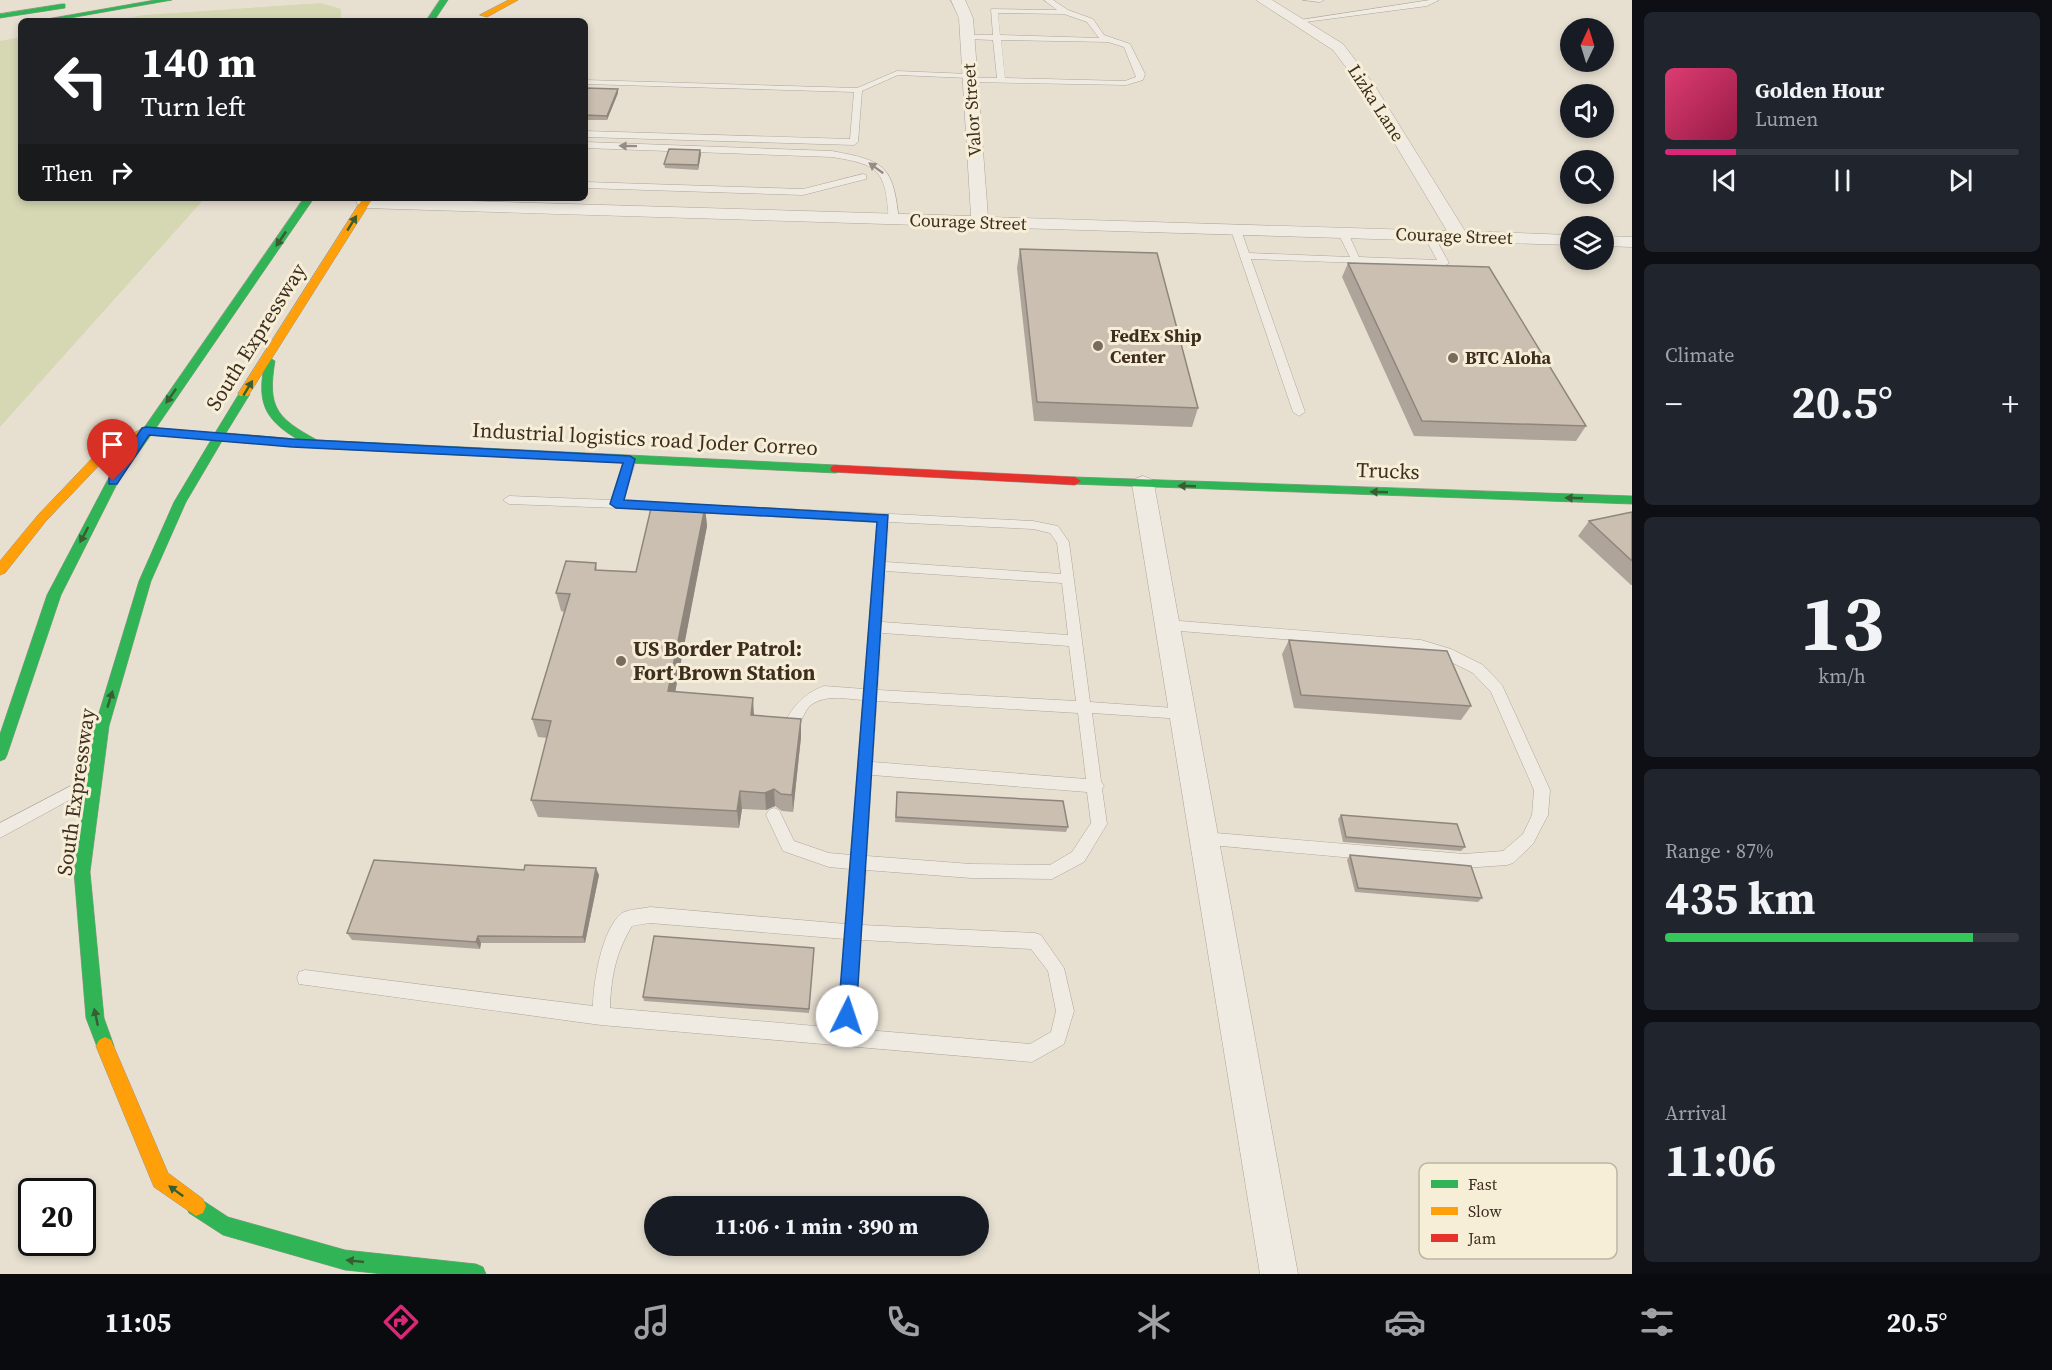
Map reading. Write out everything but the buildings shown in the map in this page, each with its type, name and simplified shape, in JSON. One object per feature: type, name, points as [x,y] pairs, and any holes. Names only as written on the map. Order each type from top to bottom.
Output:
[{"type":"main road","points":[[0,16],[96,0]]},
{"type":"main road","points":[[58,18],[168,0]]},
{"type":"main road","points":[[432,18],[444,0]]},
{"type":"main road","points":[[482,18],[493,0]]},
{"type":"main road","points":[[482,18],[514,0]]},
{"type":"main road","points":[[0,28],[18,25]]},
{"type":"main road","name":"South Expressway","points":[[0,755],[54,595],[113,481],[307,201]]},
{"type":"main road","name":"South Expressway","points":[[366,201],[272,349],[180,502],[145,581],[102,726],[82,872],[95,1018],[125,1097],[161,1180],[223,1225],[345,1260],[463,1274]]},
{"type":"main road","points":[[272,349],[264,387],[264,400],[268,411],[288,430],[315,444]]},
{"type":"main road","points":[[0,570],[42,518],[104,453],[146,431]]},
{"type":"main road","name":"Industrial logistics road Joder Correo","points":[[146,431],[315,444],[1143,484]]},
{"type":"main road","name":"Trucks","points":[[1143,484],[1632,500]]},
{"type":"street","name":"Valor Street","points":[[958,0],[966,18],[980,223]]},
{"type":"street","name":"Lizka Lane","points":[[1263,0],[1338,46],[1368,86],[1459,236]]},
{"type":"street","name":"Courage Street","points":[[393,201],[980,223],[1560,240]]},
{"type":"street","points":[[1614,241],[1632,242]]},
{"type":"street","points":[[1143,484],[1279,1274]]},
{"type":"lane","points":[[1048,0],[1066,16]]},
{"type":"lane","points":[[1307,0],[1320,0]]},
{"type":"lane","points":[[1298,21],[1427,4],[1435,0]]},
{"type":"lane","points":[[1001,81],[994,10],[1023,15],[1079,15],[1090,21],[1097,33],[1106,40]]},
{"type":"lane","points":[[588,82],[858,90],[897,73],[1001,81],[1126,83],[1140,78],[1141,74],[1127,46],[1106,40],[1071,36],[1026,35],[997,38],[967,37]]},
{"type":"lane","points":[[591,93],[596,82]]},
{"type":"lane","points":[[588,134],[854,142],[858,90]]},
{"type":"lane","points":[[588,145],[832,154],[863,159],[880,168],[891,184],[894,220]]},
{"type":"lane","points":[[588,185],[803,192],[863,177]]},
{"type":"lane","points":[[1236,230],[1299,412]]},
{"type":"lane","points":[[1343,233],[1356,260]]},
{"type":"lane","points":[[1245,256],[1444,263],[1429,236]]},
{"type":"lane","points":[[616,504],[630,459]]},
{"type":"lane","points":[[509,500],[1033,525],[1054,530],[1063,542],[1083,707],[1096,786],[1099,824],[1078,857],[1052,872],[971,871],[829,860],[789,846],[774,815]]},
{"type":"lane","points":[[846,1037],[883,518]]},
{"type":"lane","points":[[879,566],[1067,579]]},
{"type":"lane","points":[[1167,625],[1421,645],[1446,653],[1478,669],[1497,689],[1542,790],[1540,814],[1528,839],[1507,858],[1464,861],[1204,839]]},
{"type":"lane","points":[[875,627],[1075,642]]},
{"type":"lane","points":[[788,729],[805,702],[824,692],[1183,713]]},
{"type":"lane","points":[[865,768],[1096,786]]},
{"type":"lane","points":[[0,831],[95,780]]},
{"type":"lane","points":[[305,978],[601,1016],[1032,1053],[1058,1038],[1065,1011],[1056,968],[1035,941],[853,932],[650,915],[627,919],[611,942],[603,974],[601,1016]]},
{"type":"green space","points":[[321,3],[341,9],[341,18],[128,18]]},
{"type":"green space","points":[[18,38],[18,201],[202,201],[0,427],[0,41]]},
{"type":"traffic: fast","points":[[58,18],[168,0]]},
{"type":"traffic: fast","points":[[432,18],[444,0]]},
{"type":"traffic: fast","points":[[0,16],[62,6]]},
{"type":"traffic: fast","points":[[0,755],[54,595],[113,481],[307,201]]},
{"type":"traffic: fast","points":[[270,361],[266,391],[272,412],[287,427],[313,443]]},
{"type":"traffic: fast","points":[[105,1046],[95,1018],[82,872],[102,726],[145,581],[180,502],[244,394]]},
{"type":"traffic: fast","points":[[146,431],[315,444],[836,469]]},
{"type":"traffic: fast","points":[[1075,481],[1632,500]]},
{"type":"traffic: fast","points":[[196,1206],[223,1225],[345,1260],[476,1274]]},
{"type":"traffic: slow","points":[[484,15],[514,0]]},
{"type":"traffic: slow","points":[[244,394],[366,201]]},
{"type":"traffic: slow","points":[[0,570],[42,518],[104,453],[142,433]]},
{"type":"traffic: slow","points":[[105,1046],[161,1180],[196,1206]]},
{"type":"traffic: jam","points":[[836,469],[1075,481]]},
{"type":"place","name":"FedEx Ship Center","points":[[1098,346]]},
{"type":"place","name":"BTC Aloha","points":[[1453,358]]},
{"type":"place","name":"US Border Patrol: Fort Brown Station","points":[[621,661]]},
{"type":"route","points":[[113,481],[146,431],[292,443],[630,459],[616,504],[883,518],[869,694],[860,862],[847,1016]]}]
